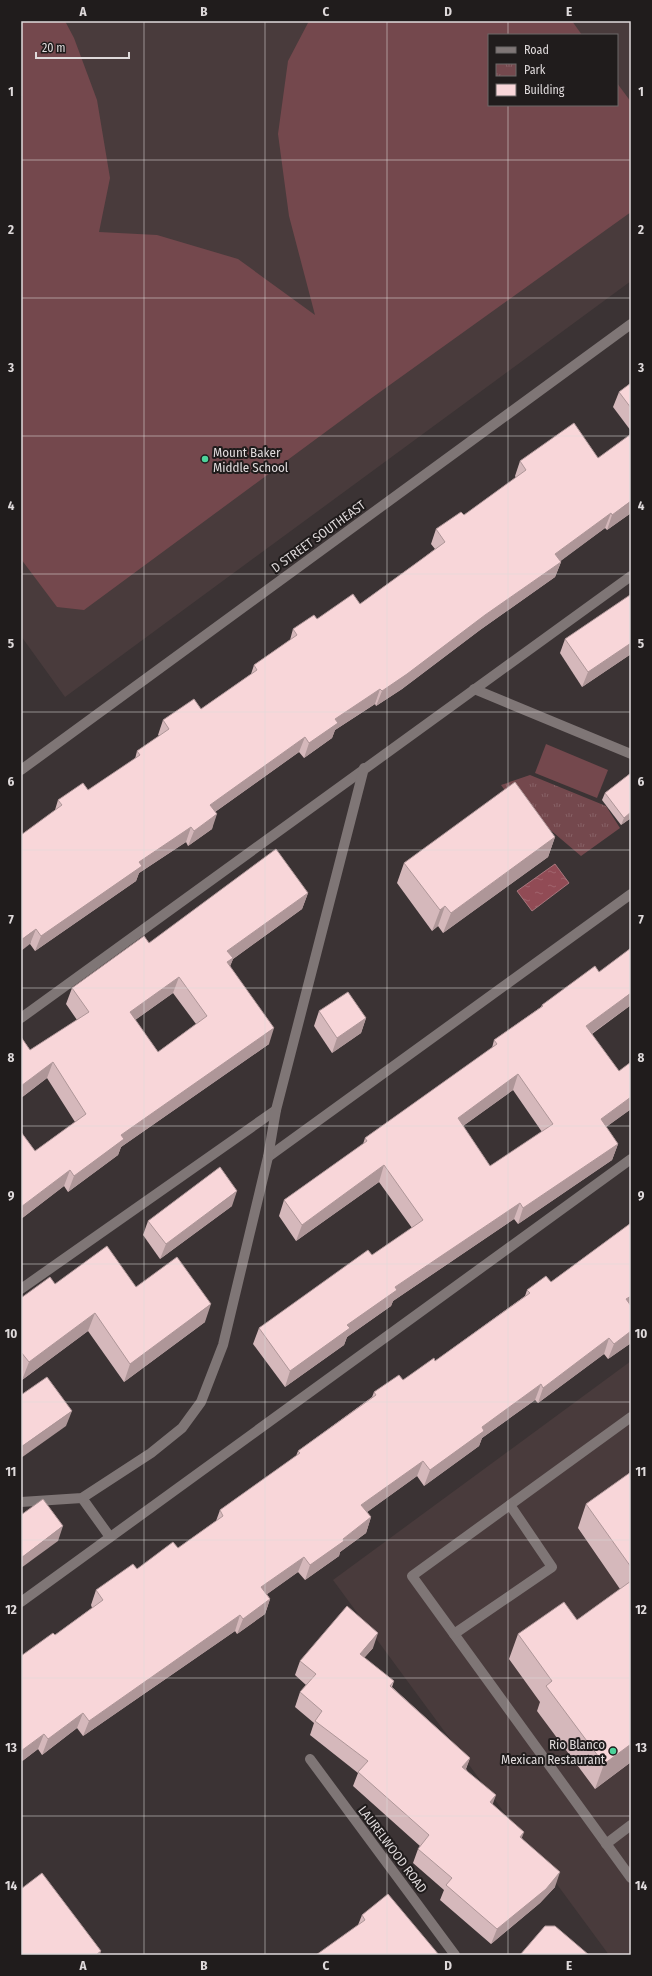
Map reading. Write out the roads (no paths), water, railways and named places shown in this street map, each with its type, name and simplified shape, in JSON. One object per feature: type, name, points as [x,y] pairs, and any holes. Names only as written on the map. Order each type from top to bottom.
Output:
[{"type":"street","name":"D STREET SOUTHEAST","points":[[21,770],[631,324]]},
{"type":"street","points":[[21,1018],[631,576]]},
{"type":"street","points":[[474,689],[631,754]]},
{"type":"street","points":[[21,1502],[82,1498],[151,1453],[182,1428],[201,1402],[223,1345],[268,1157],[276,1110],[364,768]]},
{"type":"street","points":[[268,1157],[631,894]]},
{"type":"street","points":[[21,1289],[276,1110]]},
{"type":"street","points":[[21,1602],[631,1159]]},
{"type":"street","points":[[631,1417],[412,1576],[631,1878]]},
{"type":"street","points":[[82,1498],[110,1537]]},
{"type":"street","points":[[454,1634],[552,1567],[510,1505]]},
{"type":"street","name":"LAURELWOOD ROAD","points":[[310,1759],[455,1955]]},
{"type":"street","points":[[606,1844],[631,1825]]},
{"type":"water","points":[[555,864],[569,883],[532,911],[517,891]]},
{"type":"place","name":"Mount Baker Middle School","points":[[205,459]]},
{"type":"place","name":"Rio Blanco Mexican Restaurant","points":[[613,1751]]}]
